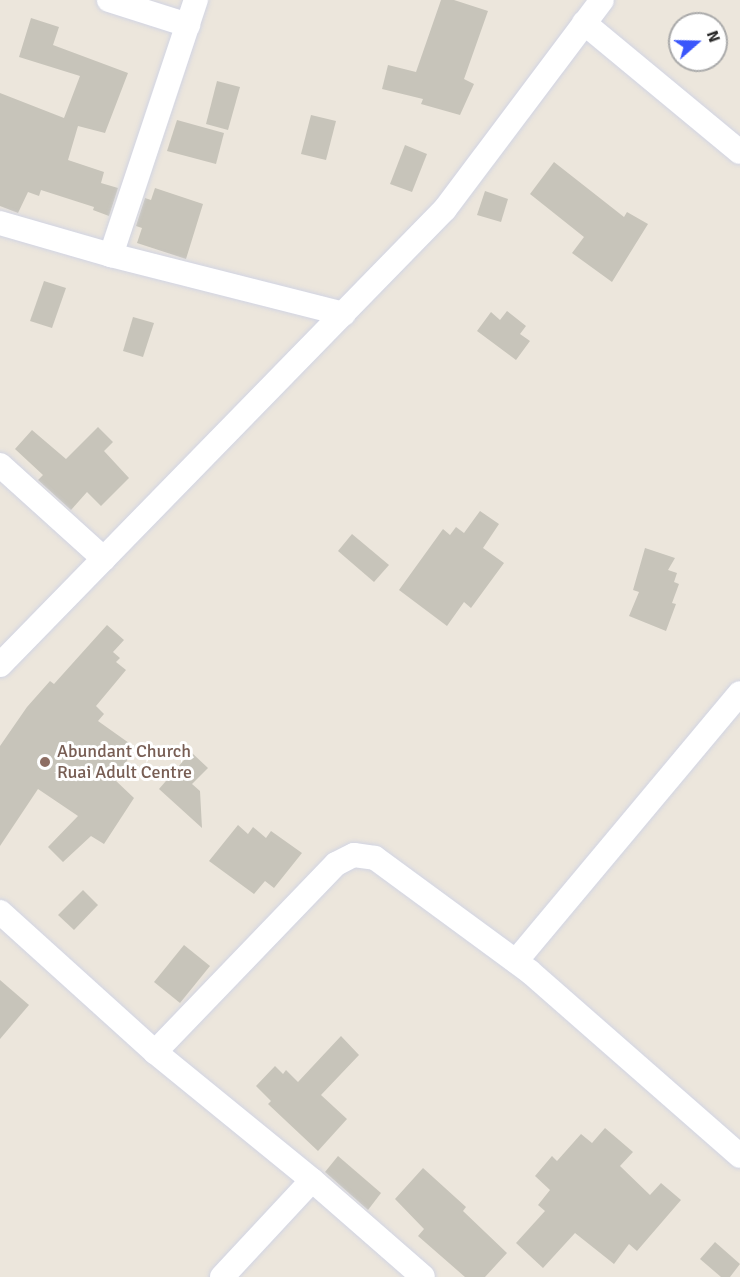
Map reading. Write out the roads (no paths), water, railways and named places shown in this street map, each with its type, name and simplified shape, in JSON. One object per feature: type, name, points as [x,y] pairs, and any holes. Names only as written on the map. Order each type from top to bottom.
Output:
[{"type":"street","points":[[109,0],[188,25]]},
{"type":"street","points":[[111,255],[196,0]]},
{"type":"street","points":[[0,665],[445,209],[602,0]]},
{"type":"street","points":[[584,22],[740,152]]},
{"type":"street","points":[[0,223],[111,255],[344,314]]},
{"type":"street","points":[[0,465],[104,559]]},
{"type":"street","points":[[516,962],[740,693]]},
{"type":"street","points":[[155,1053],[336,864],[354,855],[375,858],[516,962],[740,1156]]},
{"type":"street","points":[[0,912],[155,1053],[312,1180],[423,1277]]},
{"type":"street","points":[[222,1277],[312,1180]]},
{"type":"place","name":"Abundant Church Ruai Adult Centre","points":[[45,762]]}]
